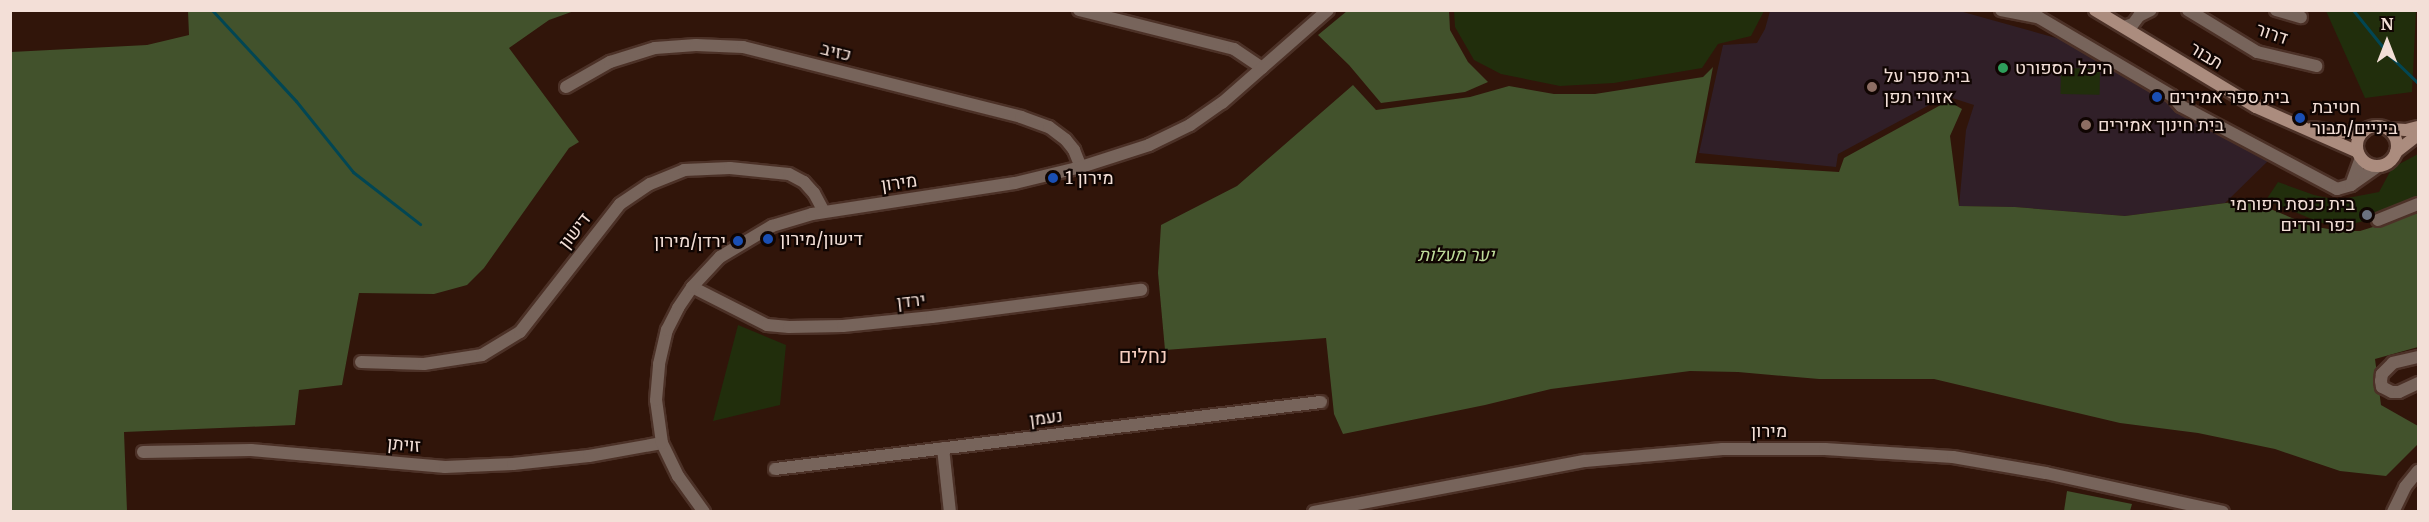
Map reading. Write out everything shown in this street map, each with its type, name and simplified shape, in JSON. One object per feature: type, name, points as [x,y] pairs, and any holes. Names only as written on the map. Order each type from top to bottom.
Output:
[{"type":"street","points":[[1078,10],[1234,49],[1262,68]]},
{"type":"street","name":"מירון","points":[[704,512],[678,476],[662,443],[656,400],[659,364],[668,330],[692,287],[720,257],[745,240],[772,226],[824,212],[1015,183],[1081,167],[1149,145],[1190,125],[1222,103],[1328,10]]},
{"type":"street","points":[[2001,10],[2038,17],[2172,96],[2181,106],[2337,189],[2351,185],[2378,166],[2389,162],[2396,152],[2418,135]]},
{"type":"street","name":"תבור","points":[[2096,10],[2256,107],[2360,155]]},
{"type":"street","points":[[2124,27],[2133,24],[2139,16],[2151,10]]},
{"type":"street","name":"דרור","points":[[2188,10],[2257,52],[2316,66]]},
{"type":"street","points":[[2276,10],[2301,17]]},
{"type":"street","name":"כזיב","points":[[566,87],[610,62],[655,48],[696,45],[743,47],[1021,117],[1049,127],[1066,140],[1074,150],[1081,167]]},
{"type":"street","name":"תבור","points":[[2300,126],[2350,133],[2364,131]]},
{"type":"street","points":[[2351,185],[2360,155],[2358,141],[2364,131],[2379,126],[2406,130],[2418,127]]},
{"type":"street","points":[[2388,129],[2396,139],[2396,152]]},
{"type":"street","points":[[2360,155],[2378,166]]},
{"type":"street","name":"דישון","points":[[361,362],[424,364],[482,355],[520,332],[620,204],[650,184],[684,170],[730,168],[789,174],[804,182],[814,193],[824,212]]},
{"type":"street","points":[[2378,220],[2418,204]]},
{"type":"street","name":"ירדן","points":[[692,287],[767,325],[789,327],[843,326],[932,317],[1141,290]]},
{"type":"street","points":[[2418,357],[2393,363],[2382,374],[2381,381],[2382,387],[2391,392],[2399,392],[2418,383]]},
{"type":"street","name":"נעמן","points":[[775,469],[1321,402]]},
{"type":"street","name":"זויתן","points":[[143,452],[251,450],[445,467],[567,458],[662,443]]},
{"type":"street","points":[[943,448],[950,512]]},
{"type":"street","name":"מירון","points":[[1314,512],[1585,461],[1722,449],[1825,449],[1953,457],[2046,473],[2223,512]]},
{"type":"street","points":[[2393,512],[2405,487],[2418,471]]},
{"type":"shaded area","points":[[1956,10],[2063,40],[2068,37],[2192,119],[2270,159],[2225,203],[2125,216],[2015,207],[1959,206],[1966,130],[1974,105],[1946,96],[1838,154],[1836,167],[1699,153],[1723,45],[1757,43],[1765,29],[1770,11]]},
{"type":"green space","points":[[1454,10],[1764,11],[1751,36],[1718,44],[1702,68],[1614,83],[1560,86],[1501,74],[1474,60],[1455,27]]},
{"type":"green space","points":[[188,11],[574,11],[549,20],[509,48],[579,142],[569,148],[484,268],[467,285],[434,294],[359,293],[342,385],[299,390],[295,425],[124,432],[127,511],[11,511],[11,52],[147,45],[189,35]]},
{"type":"green space","points":[[1347,11],[1449,11],[1450,30],[1468,62],[1488,82],[1465,92],[1381,103],[1349,65],[1318,35]]},
{"type":"green space","points":[[2326,11],[2416,11],[2412,92],[2365,98]]},
{"type":"green space","name":"יער מעלות","points":[[1713,67],[1695,163],[1839,172],[1844,158],[1948,101],[1962,109],[1950,136],[1959,206],[2015,207],[2125,216],[2249,200],[2311,226],[2340,231],[2360,231],[2418,213],[2418,347],[2375,359],[2381,405],[2418,426],[2418,444],[2386,476],[2340,471],[2275,449],[2198,433],[2120,423],[1934,379],[1819,379],[1738,372],[1690,371],[1551,389],[1343,434],[1334,414],[1326,338],[1165,350],[1158,273],[1161,225],[1237,186],[1353,85],[1376,110],[1470,97],[1509,86],[1554,94],[1595,94],[1703,77]]},
{"type":"green space","points":[[2061,68],[2100,69],[2100,95],[2061,94]]},
{"type":"green space","points":[[2418,154],[2418,206],[2416,207],[2345,226],[2321,223],[2266,200],[2278,182],[2314,195],[2337,200],[2379,192],[2392,168]]},
{"type":"green space","points":[[738,325],[786,345],[780,405],[713,421]]},
{"type":"green space","points":[[2067,491],[2132,504],[2130,511],[2064,511]]},
{"type":"waterway","points":[[212,10],[296,101],[353,172],[420,224]]},
{"type":"waterway","points":[[2353,10],[2390,56],[2418,83]]},
{"type":"place","name":"היכל הספורט","points":[[2003,68]]},
{"type":"place","name":"בית ספר על אזורי תפן","points":[[1872,87]]},
{"type":"place","name":"בית ספר אמירים","points":[[2157,97]]},
{"type":"place","name":"חטיבת ביניים/תבור","points":[[2300,118]]},
{"type":"place","name":"בית חינוך אמירים","points":[[2086,125]]},
{"type":"place","name":"מירון 1","points":[[1053,178]]},
{"type":"place","name":"בית כנסת רפורמי כפר ורדים","points":[[2367,215]]},
{"type":"place","name":"דישון/מירון","points":[[768,239]]},
{"type":"place","name":"ירדן/מירון","points":[[738,241]]},
{"type":"district","name":"נחלים","points":[[1143,355]]}]
